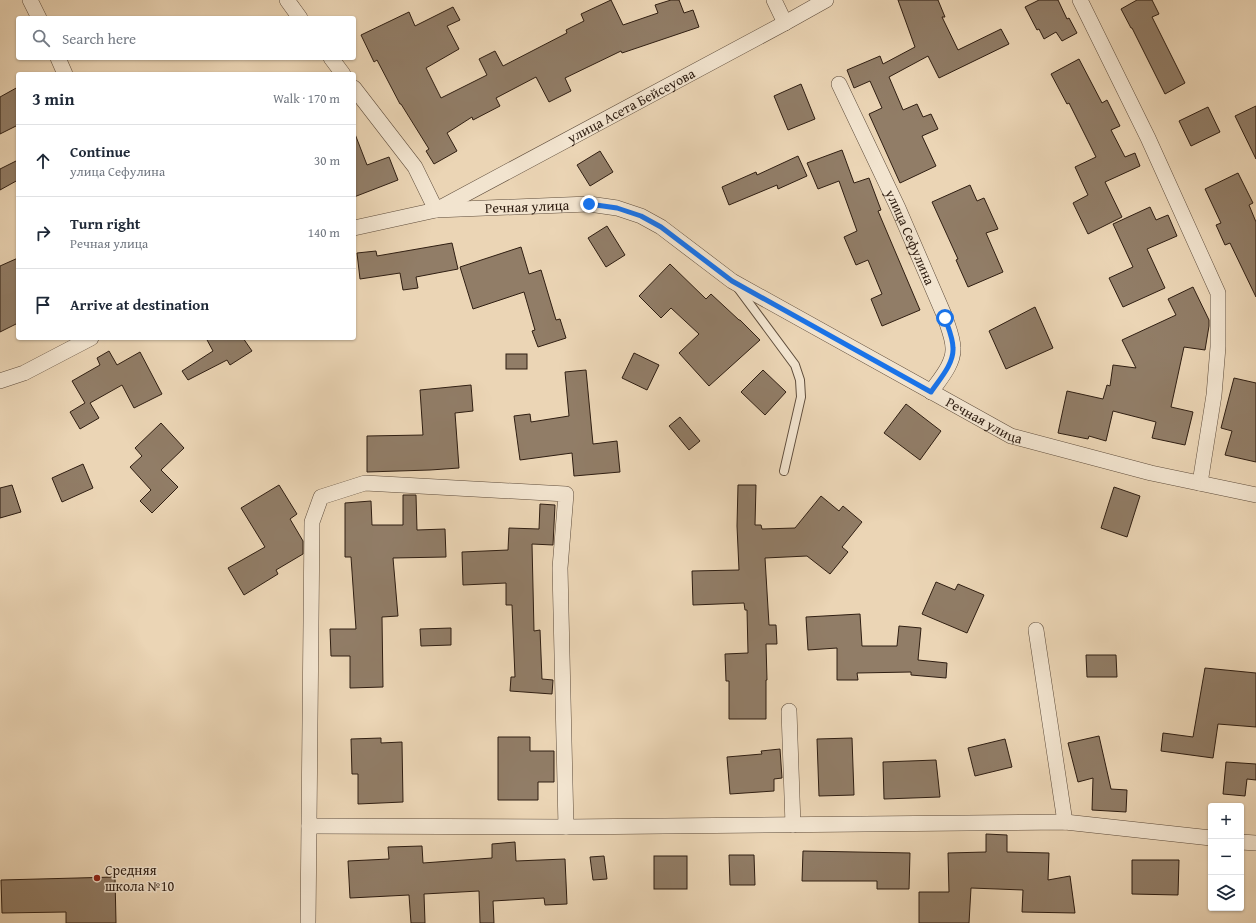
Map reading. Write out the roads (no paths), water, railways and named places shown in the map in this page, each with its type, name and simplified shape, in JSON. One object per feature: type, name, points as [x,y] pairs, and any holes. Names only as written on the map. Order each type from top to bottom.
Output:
[{"type":"street","points":[[30,0],[38,16]]},
{"type":"street","points":[[287,0],[299,16]]},
{"type":"street","points":[[774,0],[785,24]]},
{"type":"street","name":"улица Асета Бейсеуова","points":[[436,210],[785,24],[826,0]]},
{"type":"street","points":[[1080,0],[1148,138],[1218,293],[1218,347],[1214,395],[1200,483]]},
{"type":"street","points":[[59,60],[65,72]]},
{"type":"street","points":[[332,60],[342,72]]},
{"type":"street","name":"улица Сефулина","points":[[839,84],[898,208],[951,335],[954,348],[952,358],[946,370],[931,392]]},
{"type":"street","points":[[356,91],[415,168],[436,210]]},
{"type":"street","name":"Речная улица","points":[[356,228],[436,210],[589,204],[617,208],[641,216],[661,227],[732,281],[1011,436],[1151,473],[1256,495]]},
{"type":"street","points":[[0,381],[24,373],[87,340]]},
{"type":"street","points":[[308,923],[312,522],[321,496],[365,483],[566,494],[560,568],[566,827]]},
{"type":"street","points":[[1036,630],[1065,822]]},
{"type":"street","points":[[789,711],[793,825]]},
{"type":"street","points":[[309,826],[566,827],[1065,822],[1208,838]]},
{"type":"street","points":[[1244,842],[1256,843]]},
{"type":"lane","points":[[732,281],[795,365],[800,380],[801,397],[784,471]]},
{"type":"place","name":"Средняя школа №10","points":[[97,878]]}]
